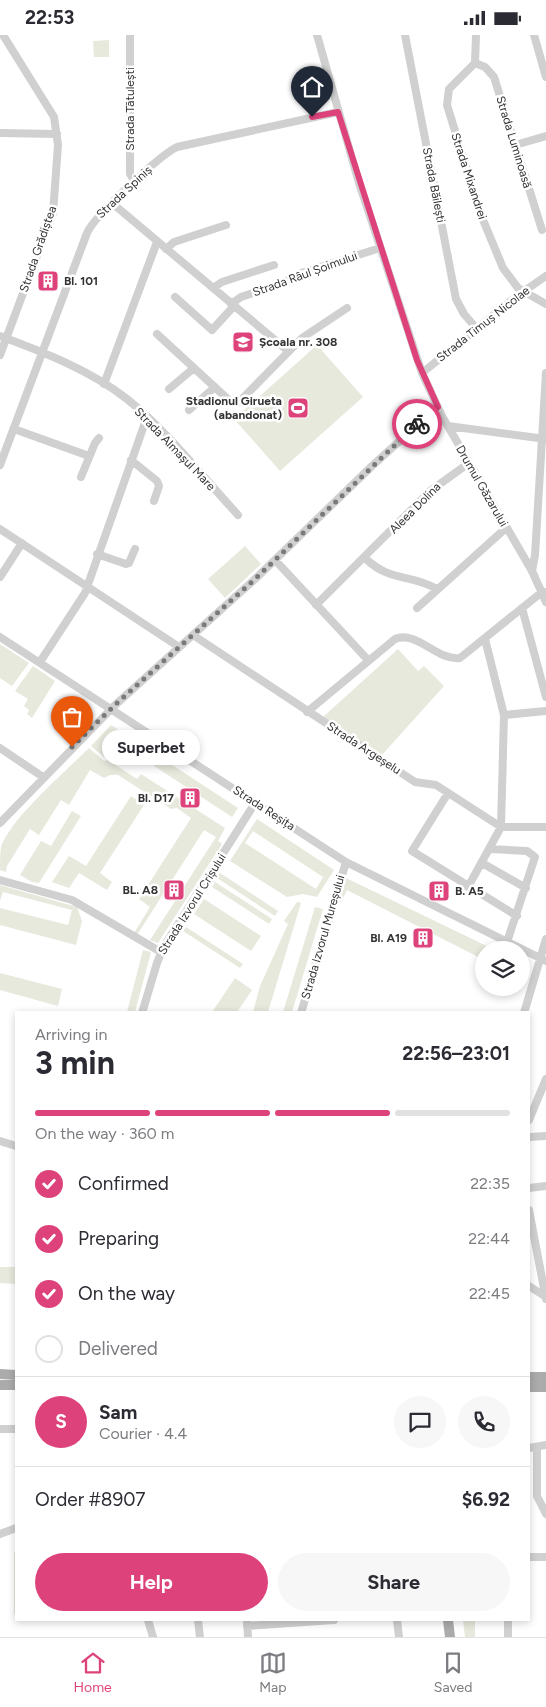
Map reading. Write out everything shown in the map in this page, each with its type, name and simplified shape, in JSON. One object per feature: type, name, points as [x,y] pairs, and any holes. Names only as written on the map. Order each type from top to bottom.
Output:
[{"type":"main road","points":[[0,1375],[15,1375]]},
{"type":"main road","points":[[530,1377],[546,1377]]},
{"type":"main road","points":[[0,1385],[15,1385]]},
{"type":"main road","points":[[530,1387],[546,1387]]},
{"type":"main road","points":[[448,1621],[450,1637]]},
{"type":"street","name":"Strada Grădiștea","points":[[0,355],[3,337],[53,213],[58,134],[56,122],[46,103],[3,35]]},
{"type":"street","name":"Strada Tătulești","points":[[130,35],[130,174],[134,183]]},
{"type":"street","name":"Drumul Găzarului","points":[[318,35],[338,112],[380,248],[422,373],[448,426],[544,592],[546,602]]},
{"type":"street","name":"Strada Băilești","points":[[405,35],[454,290],[461,309],[476,329]]},
{"type":"street","points":[[475,63],[476,35]]},
{"type":"street","points":[[534,35],[546,77]]},
{"type":"street","name":"Strada Luminoasă","points":[[475,63],[485,67],[494,77],[542,230]]},
{"type":"street","name":"Strada Mixandrei","points":[[475,63],[449,89],[447,105],[481,215],[498,258],[511,280],[523,291],[546,304]]},
{"type":"street","name":"Strada Spiniș","points":[[0,465],[90,226],[112,203],[170,151],[177,147],[338,112]]},
{"type":"street","points":[[0,133],[58,134]]},
{"type":"street","points":[[515,145],[546,136]]},
{"type":"street","points":[[112,203],[288,351]]},
{"type":"street","points":[[166,249],[174,242],[226,225]]},
{"type":"street","points":[[104,383],[157,241]]},
{"type":"street","name":"Strada Râul Șoimului","points":[[233,305],[241,297],[283,283],[298,274],[380,248]]},
{"type":"street","points":[[213,289],[222,282],[274,265]]},
{"type":"street","name":"Strada Timuș Nicolae","points":[[422,373],[523,291],[546,276]]},
{"type":"street","points":[[175,297],[212,331],[233,305]]},
{"type":"street","points":[[157,334],[231,402],[238,403],[288,351],[316,327],[347,308]]},
{"type":"street","name":"Strada Almașul Mare","points":[[3,337],[42,352],[104,383],[126,398],[147,417],[238,515]]},
{"type":"street","points":[[169,389],[194,367]]},
{"type":"street","points":[[532,571],[535,555],[546,373]]},
{"type":"street","points":[[189,410],[215,387]]},
{"type":"street","points":[[0,823],[111,709],[275,560],[372,466],[438,407]]},
{"type":"street","points":[[40,663],[85,593],[97,554],[147,417]]},
{"type":"street","points":[[448,426],[543,439]]},
{"type":"street","points":[[14,429],[89,456]]},
{"type":"street","points":[[81,477],[89,456],[99,438]]},
{"type":"street","points":[[131,460],[157,481],[158,486],[154,501]]},
{"type":"street","name":"Aleea Dolina","points":[[316,605],[434,487],[469,463]]},
{"type":"street","points":[[537,521],[546,521]]},
{"type":"street","points":[[417,607],[506,527]]},
{"type":"street","points":[[0,529],[179,647]]},
{"type":"street","points":[[0,577],[22,543]]},
{"type":"street","points":[[97,554],[126,564],[129,563],[135,549]]},
{"type":"street","points":[[365,558],[377,570],[387,575],[418,581],[437,589]]},
{"type":"street","points":[[275,560],[368,660]]},
{"type":"street","points":[[307,711],[321,703],[368,660],[395,639],[407,637],[444,655],[460,658],[544,592]]},
{"type":"street","points":[[522,608],[546,697]]},
{"type":"street","name":"Strada Argeșelu","points":[[193,635],[416,782],[433,784],[501,827]]},
{"type":"street","name":"Strada Reșița","points":[[0,637],[346,862],[505,941]]},
{"type":"street","points":[[468,887],[501,827],[504,715],[485,639]]},
{"type":"street","points":[[504,715],[546,711]]},
{"type":"street","points":[[0,748],[43,777]]},
{"type":"street","points":[[448,793],[412,851],[517,916]]},
{"type":"street","name":"Strada Izvorul Crișului","points":[[143,1011],[161,953],[255,803]]},
{"type":"street","points":[[501,827],[546,827]]},
{"type":"street","points":[[490,849],[527,851],[533,853],[536,859],[507,941]]},
{"type":"street","name":"Strada Izvorul Mureșului","points":[[302,1011],[346,862]]},
{"type":"street","points":[[482,863],[526,888]]},
{"type":"street","points":[[0,880],[72,900],[161,953]]},
{"type":"street","points":[[525,1011],[543,959],[546,939]]},
{"type":"street","name":"Strada Reșița","points":[[530,953],[543,959]]},
{"type":"street","points":[[530,1117],[545,1082]]},
{"type":"street","points":[[530,1137],[546,1136]]},
{"type":"street","points":[[0,1141],[15,1146]]},
{"type":"street","points":[[530,1188],[546,1186]]},
{"type":"street","points":[[530,1215],[546,1298]]},
{"type":"street","points":[[530,1287],[546,1298]]},
{"type":"street","points":[[0,1429],[15,1429]]},
{"type":"street","points":[[546,1445],[533,1448],[537,1496],[546,1514]]},
{"type":"street","points":[[0,1534],[15,1528]]},
{"type":"street","points":[[530,1557],[546,1557]]},
{"type":"street","points":[[148,1621],[153,1637]]},
{"type":"street","points":[[198,1621],[200,1637]]},
{"type":"street","points":[[248,1637],[247,1623],[305,1621]]},
{"type":"street","points":[[397,1621],[399,1637]]},
{"type":"street","points":[[508,1621],[508,1637]]},
{"type":"shaded area","points":[[109,40],[109,57],[94,57],[93,41]]},
{"type":"shaded area","name":"Stadionul Girueta (abandonat)","points":[[317,345],[363,397],[280,471],[234,419]]},
{"type":"shaded area","points":[[245,546],[261,564],[225,598],[208,579]]},
{"type":"shaded area","points":[[0,644],[29,663],[12,686],[0,678]]},
{"type":"shaded area","points":[[398,649],[418,671],[424,666],[444,686],[381,756],[323,717]]},
{"type":"shaded area","points":[[33,666],[55,681],[32,718],[27,714],[29,710],[24,706],[28,699],[15,691]]},
{"type":"shaded area","points":[[111,725],[238,808],[232,817],[145,760],[142,765],[111,745],[104,757],[91,746]]},
{"type":"shaded area","points":[[89,748],[104,761],[108,760],[137,779],[141,774],[225,828],[218,841],[222,844],[158,943],[150,940],[216,837],[204,830],[137,935],[134,933],[150,907],[139,899],[191,818],[177,808],[171,809],[118,775],[110,775],[104,778],[90,770],[69,805],[61,800],[39,835],[30,829],[7,866],[6,872],[0,870],[1,847],[15,823]]},
{"type":"shaded area","points":[[131,796],[144,805],[100,873],[112,882],[107,890],[79,873],[69,888],[52,882],[69,856],[86,866]]},
{"type":"shaded area","points":[[72,811],[81,816],[39,883],[32,882],[20,875],[41,841],[51,846]]},
{"type":"shaded area","points":[[257,819],[334,870],[317,897],[303,894],[287,897],[230,861]],"holes":[[[253,831],[323,877],[316,889],[245,843]]]},
{"type":"shaded area","points":[[220,873],[278,911],[275,916],[217,878]]},
{"type":"shaded area","points":[[346,878],[476,941],[475,955],[347,890],[341,902],[338,901]]},
{"type":"shaded area","points":[[215,882],[272,919],[269,924],[212,887]]},
{"type":"shaded area","points":[[0,885],[77,907],[82,921],[76,945],[0,925],[0,908],[68,925],[72,910],[3,892],[0,901]]},
{"type":"shaded area","points":[[204,899],[261,936],[251,951],[194,914]]},
{"type":"shaded area","points":[[297,902],[301,903],[268,1011],[253,1011],[260,986],[288,924],[284,921]]},
{"type":"shaded area","points":[[315,907],[323,909],[292,1011],[283,1011]]},
{"type":"shaded area","points":[[186,927],[243,964],[240,968],[183,931]]},
{"type":"shaded area","points":[[143,950],[151,952],[135,1011],[127,1011]]},
{"type":"shaded area","points":[[0,973],[62,989],[58,1006],[0,990]]},
{"type":"shaded area","points":[[235,978],[252,990],[238,1011],[213,1011]]},
{"type":"shaded area","points":[[0,1267],[15,1267],[15,1284],[0,1283]]},
{"type":"shaded area","points":[[14,1552],[15,1552],[15,1614]]},
{"type":"shaded area","points":[[463,1621],[475,1621],[475,1637],[465,1637]]},
{"type":"way so far","points":[[72,747],[117,703],[254,580],[417,424]]},
{"type":"place","name":"Bl. 101","points":[[48,281]]},
{"type":"place","name":"Școala nr. 308","points":[[243,342]]},
{"type":"place","name":"Stadionul Girueta (abandonat)","points":[[298,408]]},
{"type":"place","name":"Superbet","points":[[72,747]]},
{"type":"place","name":"Bl. D17","points":[[190,798]]},
{"type":"place","name":"BL. A8","points":[[174,890]]},
{"type":"place","name":"B. A5","points":[[439,891]]},
{"type":"place","name":"Bl. A19","points":[[423,938]]},
{"type":"route","points":[[312,117],[338,112],[364,199],[417,360],[427,387],[438,407],[417,424]]}]
